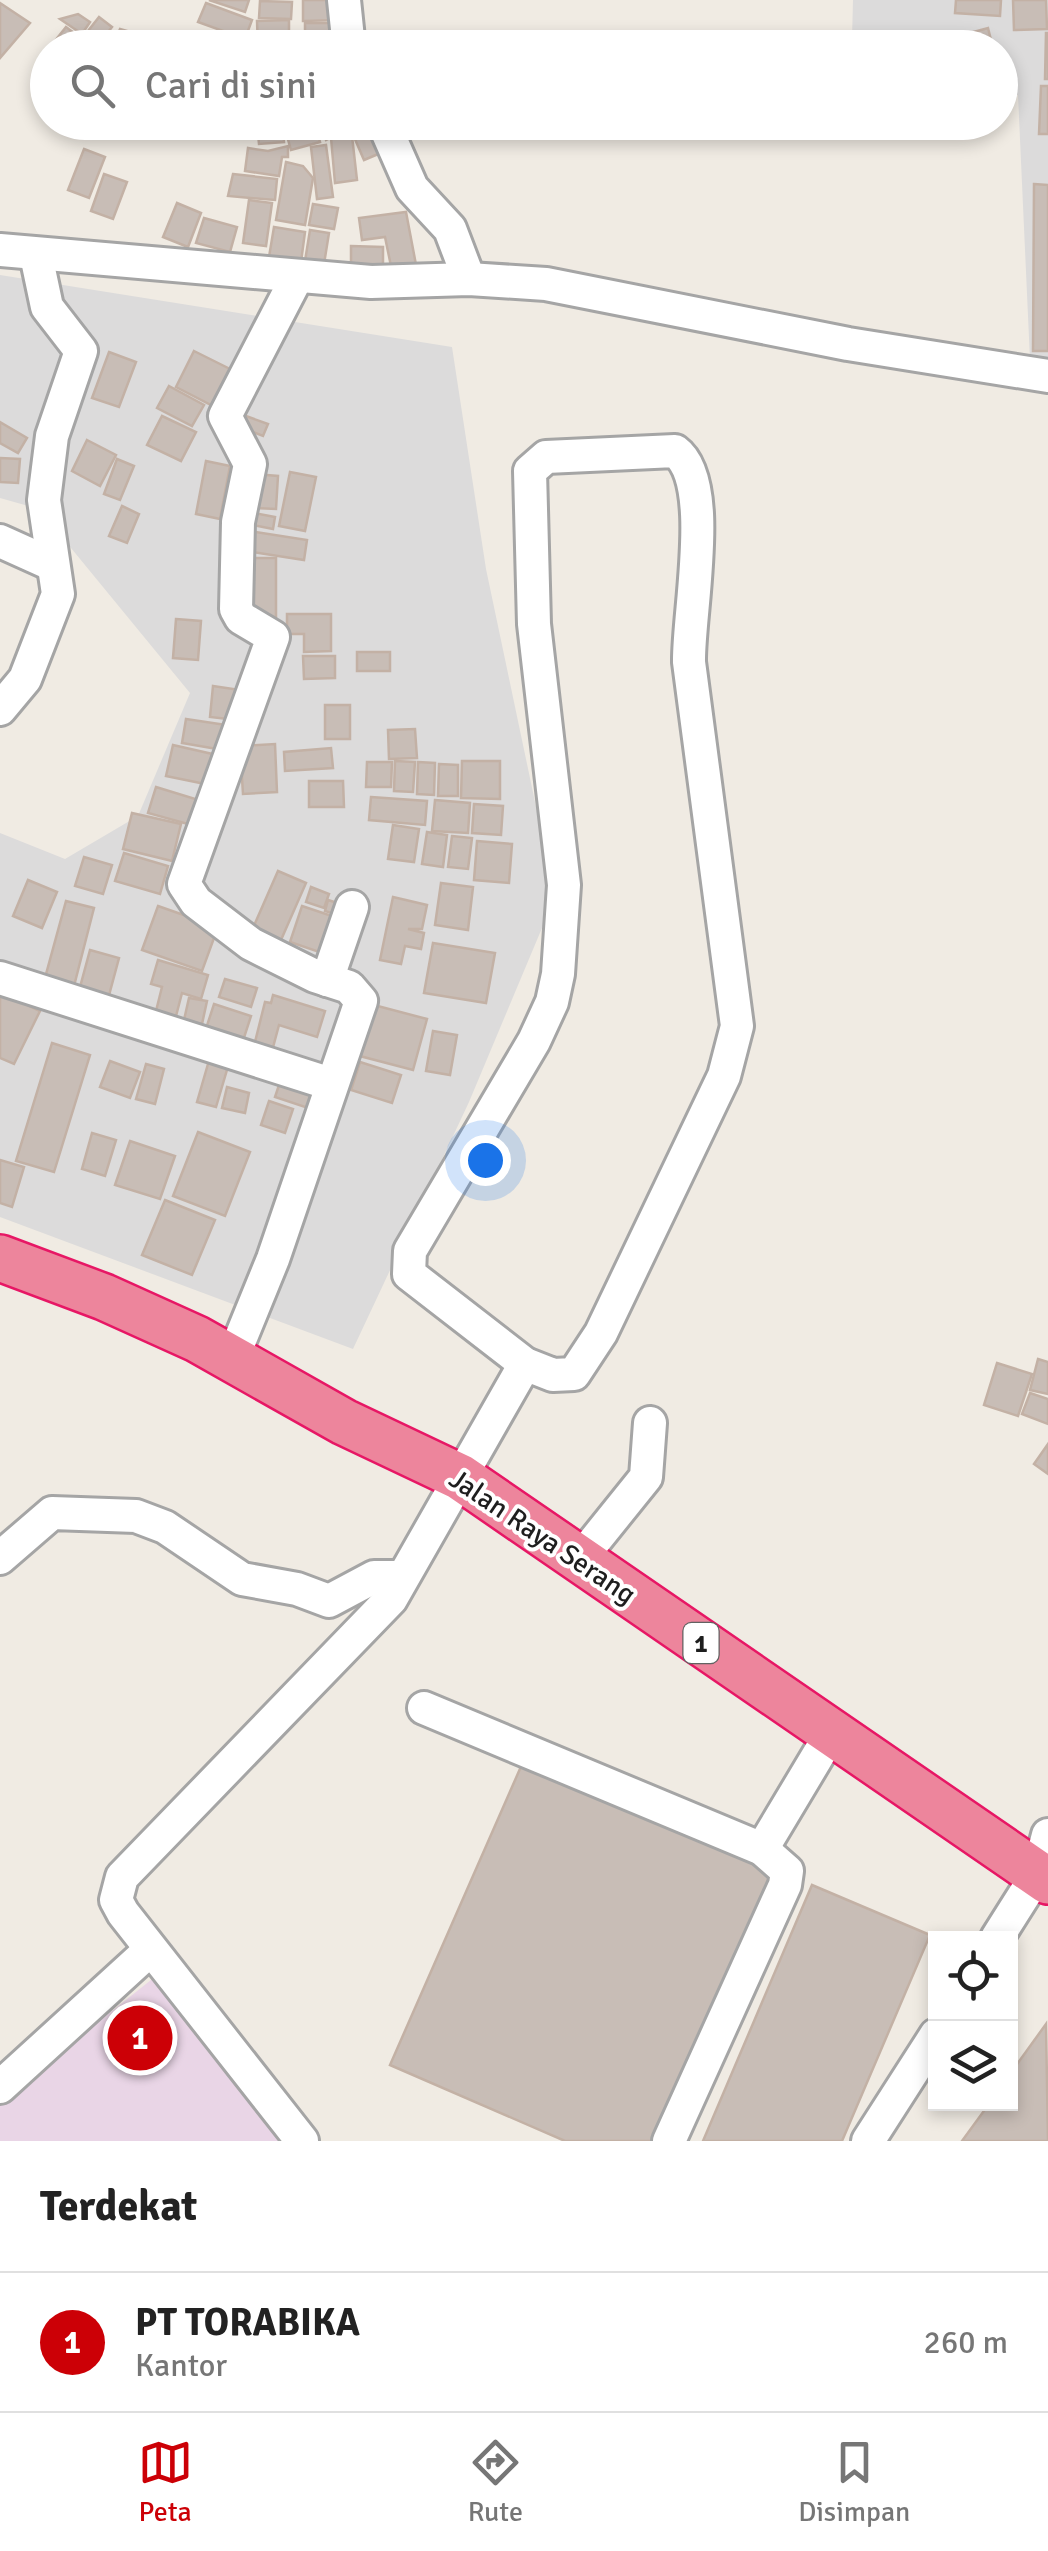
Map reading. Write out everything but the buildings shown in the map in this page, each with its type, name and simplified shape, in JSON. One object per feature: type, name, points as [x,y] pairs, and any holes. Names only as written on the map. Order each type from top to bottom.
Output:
[{"type":"highway","name":"Jalan Raya Serang","points":[[0,1258],[104,1296],[233,1357],[344,1422],[460,1476],[832,1732],[1045,1863]]},
{"type":"street","points":[[344,0],[347,30]]},
{"type":"street","points":[[391,140],[412,188],[450,229],[458,280]]},
{"type":"street","points":[[0,250],[297,277],[458,280],[593,290],[848,344],[1048,376]]},
{"type":"street","points":[[0,708],[25,679],[58,594],[44,500],[52,436],[81,351],[47,307],[36,255]]},
{"type":"street","points":[[233,1357],[272,1258],[360,1000],[349,986],[326,980],[251,944],[196,902],[184,884],[273,637],[241,618],[236,609],[238,522],[250,464],[225,416],[297,277]]},
{"type":"street","points":[[675,451],[686,459],[694,481],[699,527],[688,618],[689,662],[736,1026],[733,1049],[601,1334],[574,1374],[553,1375],[525,1364],[481,1326],[424,1288],[410,1274],[409,1263],[410,1250],[534,1041],[552,1002],[558,974],[564,885],[534,624],[530,471],[546,457],[675,451]]},
{"type":"street","points":[[0,541],[51,564]]},
{"type":"street","points":[[326,980],[352,906]]},
{"type":"street","points":[[0,978],[330,1084]]},
{"type":"street","points":[[302,2141],[150,1950],[116,1900],[122,1878],[391,1599],[525,1364]]},
{"type":"street","points":[[580,1558],[646,1478],[650,1423]]},
{"type":"street","points":[[0,1558],[41,1518],[61,1512],[136,1516],[165,1527],[242,1579],[297,1589],[329,1601],[374,1578],[400,1578]]},
{"type":"street","points":[[424,1708],[762,1849],[786,1872],[785,1885],[669,2141]]},
{"type":"street","points":[[762,1849],[832,1732]]},
{"type":"street","points":[[1001,1931],[1045,1863]]},
{"type":"street","points":[[0,2087],[150,1950]]},
{"type":"street","points":[[868,2141],[928,2047]]},
{"type":"shaded area","points":[[853,0],[1048,0],[1048,364],[1030,360],[1018,30],[852,30]]},
{"type":"shaded area","points":[[0,275],[452,347],[486,569],[555,897],[469,1102],[353,1349],[0,1217],[0,833],[65,859],[138,816],[190,693],[39,509],[0,498]]},
{"type":"shaded area","points":[[156,1976],[282,2141],[0,2141],[0,2100]]},
{"type":"place","name":"PT TORABIKA","points":[[140,2038]]}]
